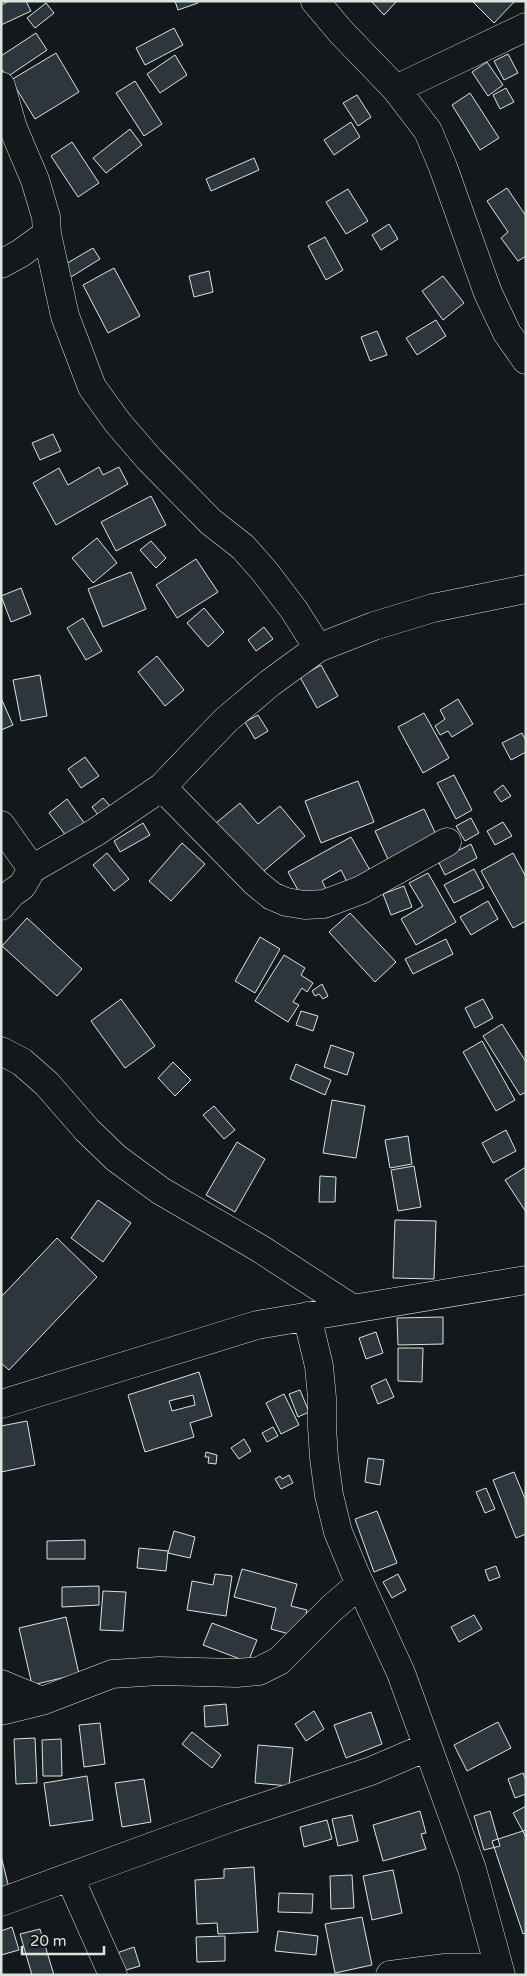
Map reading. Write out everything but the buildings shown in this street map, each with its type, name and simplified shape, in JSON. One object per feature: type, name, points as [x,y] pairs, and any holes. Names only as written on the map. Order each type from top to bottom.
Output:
[{"type":"street","points":[[315,1],[341,32],[396,89],[428,131],[443,167],[488,293],[507,333],[526,360]]},
{"type":"street","points":[[396,89],[526,27]]},
{"type":"street","points":[[1,86],[13,128],[35,180],[46,217],[47,234],[65,316],[92,387],[118,423],[150,460],[211,522],[243,547],[260,566],[294,610],[318,648]]},
{"type":"street","points":[[1,264],[21,253],[47,234]]},
{"type":"street","points":[[1,906],[12,893],[22,886],[32,869],[96,832],[162,787],[226,720],[270,683],[318,648],[374,626],[433,608],[526,589]]},
{"type":"street","points":[[162,787],[256,883],[272,896],[286,902],[304,905],[324,904],[360,890],[447,842]]},
{"type":"street","points":[[1,825],[32,869]]},
{"type":"street","points":[[1,1052],[22,1062],[47,1084],[87,1130],[116,1158],[161,1191],[259,1248],[353,1309]]},
{"type":"street","points":[[1,1404],[257,1325],[526,1280]]},
{"type":"street","points":[[307,1316],[319,1366],[323,1450],[329,1495],[338,1532],[401,1673],[472,1869],[500,1971],[445,1968],[390,1975]]},
{"type":"street","points":[[1,1711],[42,1701],[112,1674],[159,1671],[237,1673],[259,1670],[279,1661],[332,1608],[360,1584]]},
{"type":"street","points":[[1,1684],[42,1701]]},
{"type":"street","points":[[1,1902],[230,1818],[371,1771],[428,1747]]},
{"type":"street","points":[[70,1878],[112,1975]]}]
